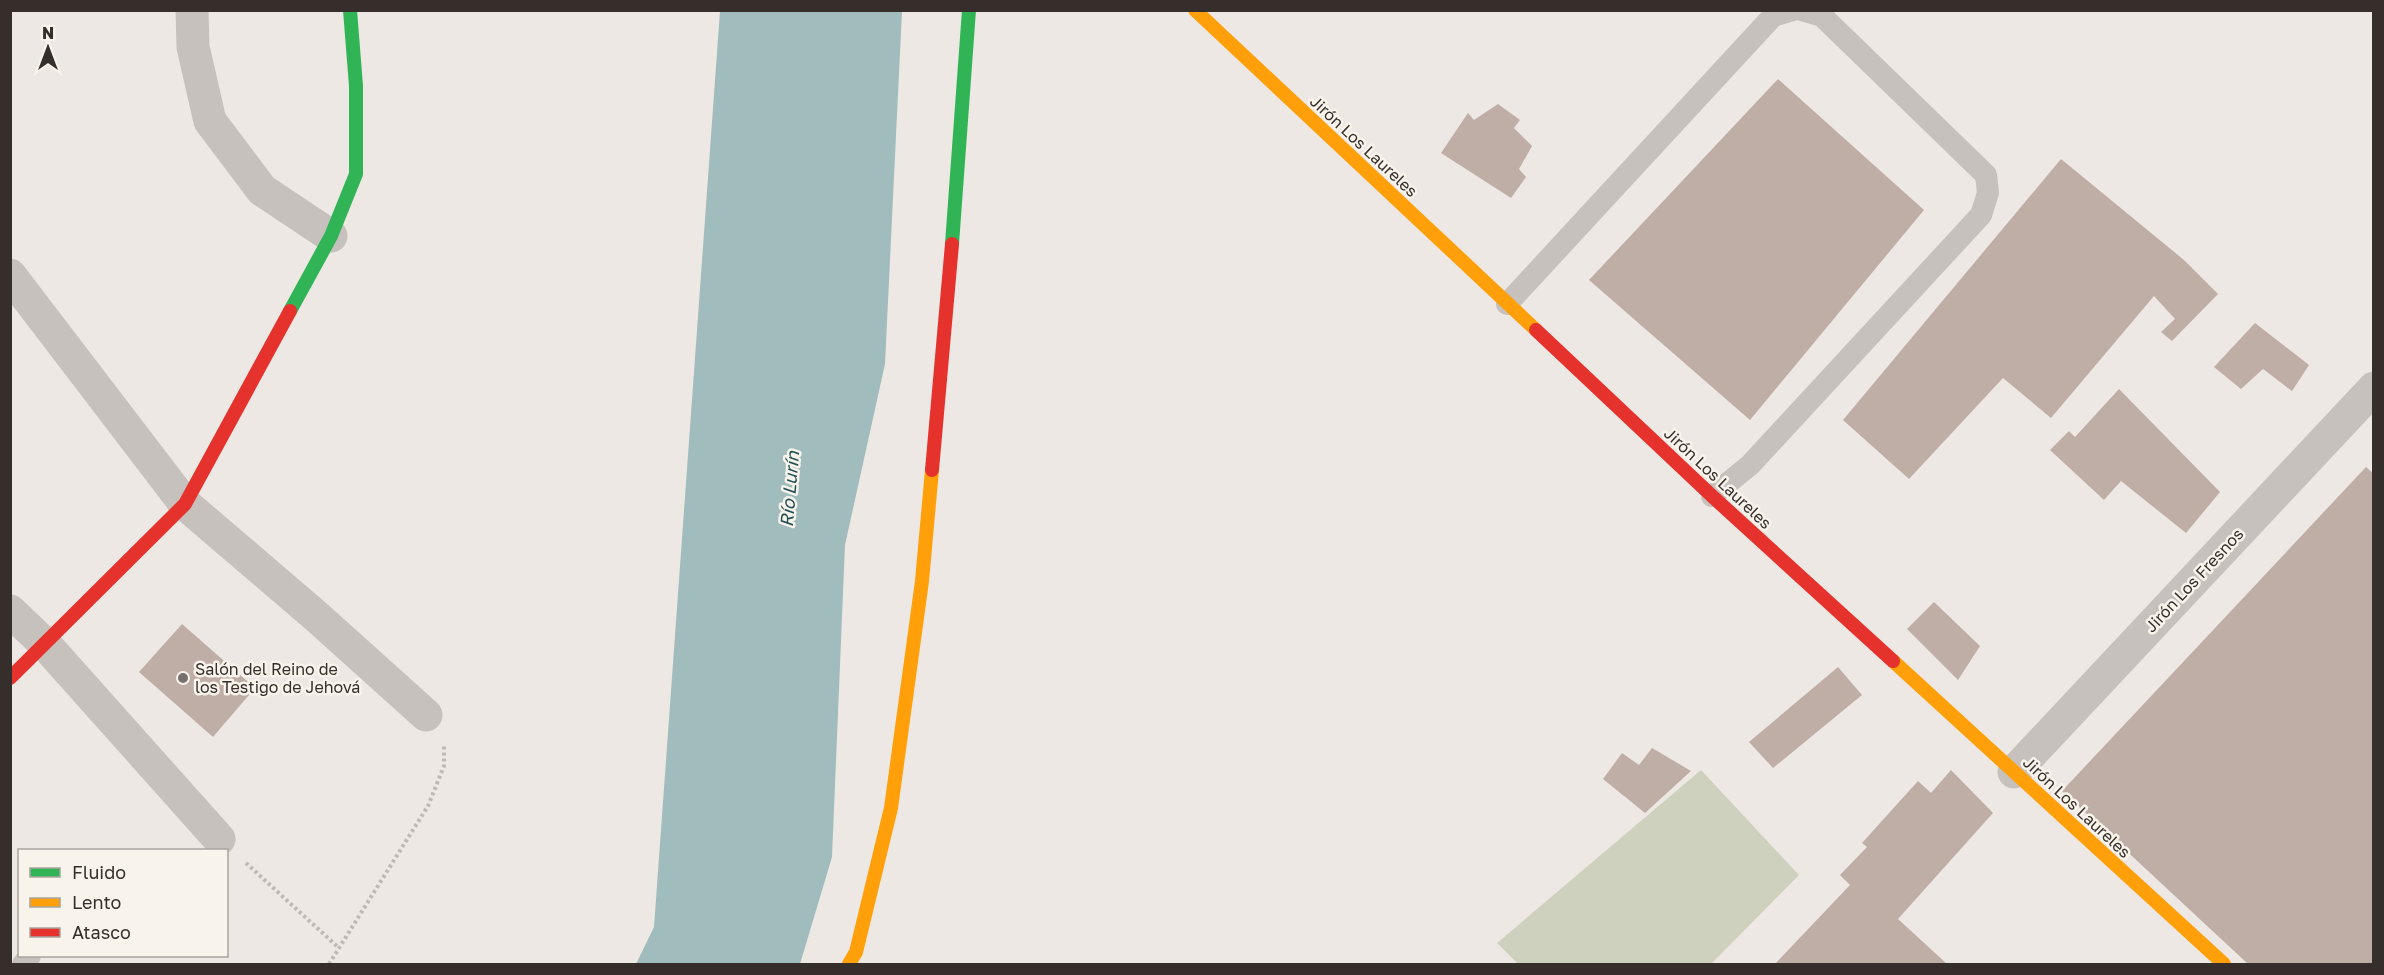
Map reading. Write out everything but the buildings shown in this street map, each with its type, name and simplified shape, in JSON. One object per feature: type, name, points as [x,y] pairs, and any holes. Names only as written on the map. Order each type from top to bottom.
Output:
[{"type":"street","points":[[192,10],[193,47],[210,121],[262,190],[331,236]]},
{"type":"street","points":[[10,678],[185,504],[331,236],[356,174],[356,86],[350,10]]},
{"type":"street","points":[[849,964],[856,952],[891,808],[922,581],[951,255],[969,10]]},
{"type":"street","name":"Jirón Los Laureles","points":[[1195,10],[1712,496],[2224,964]]},
{"type":"street","points":[[10,275],[185,504],[317,617],[426,715]]},
{"type":"street","name":"Jirón Los Fresnos","points":[[2014,771],[2373,388]]},
{"type":"street","points":[[10,611],[45,644],[219,838]]},
{"type":"lane","points":[[1507,304],[1773,16],[1792,10]]},
{"type":"lane","points":[[1712,496],[1750,465],[1981,215],[1988,193],[1986,175],[1822,16],[1801,10]]},
{"type":"path","points":[[329,964],[428,806],[444,766],[444,739],[426,715]]},
{"type":"path","points":[[219,838],[339,948]]},
{"type":"green space","points":[[1701,770],[1799,875],[1711,964],[1518,964],[1497,943]]},
{"type":"water","name":"Río Lurín","points":[[720,11],[902,11],[885,364],[845,545],[832,857],[800,964],[636,964],[654,927]]},
{"type":"traffic: fast","points":[[290,311],[331,236],[356,174],[356,86],[350,10]]},
{"type":"traffic: fast","points":[[952,244],[969,10]]},
{"type":"traffic: slow","points":[[1195,10],[1536,330]]},
{"type":"traffic: slow","points":[[849,964],[856,952],[891,808],[922,581],[932,470]]},
{"type":"traffic: slow","points":[[1893,661],[2224,964]]},
{"type":"traffic: jam","points":[[932,470],[952,244]]},
{"type":"traffic: jam","points":[[10,678],[185,504],[290,311]]},
{"type":"traffic: jam","points":[[1536,330],[1712,496],[1893,661]]},
{"type":"place","name":"Salón del Reino de los Testigo de Jehová","points":[[183,678]]}]
